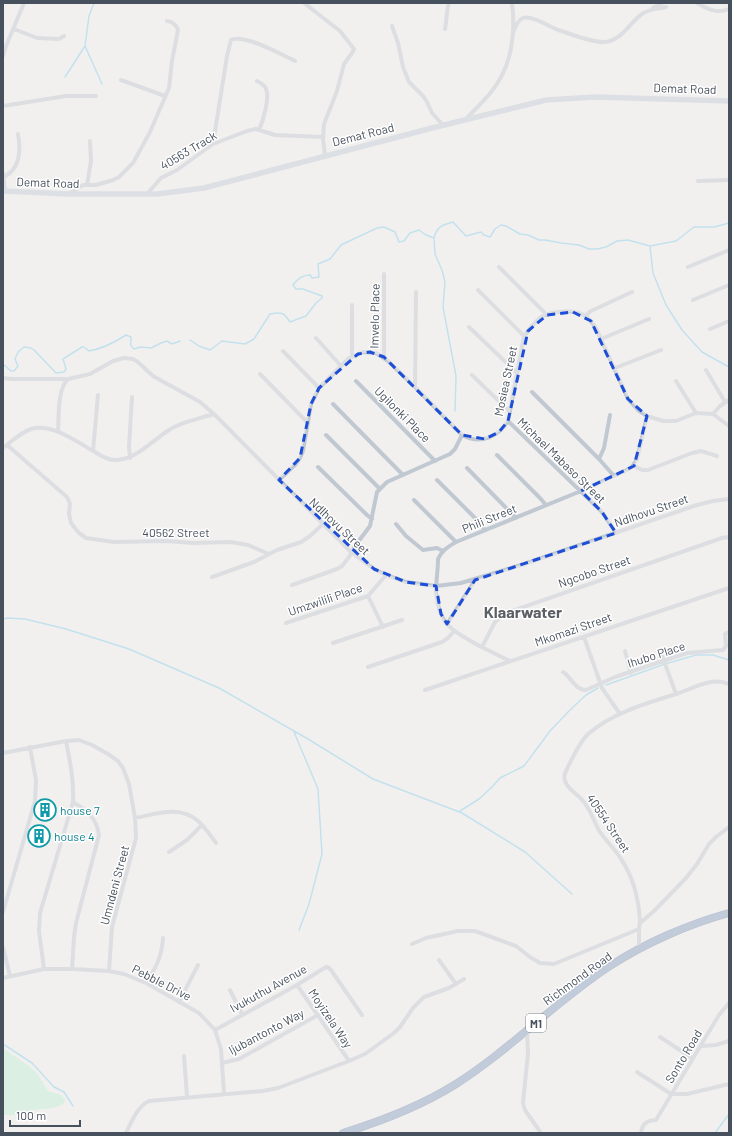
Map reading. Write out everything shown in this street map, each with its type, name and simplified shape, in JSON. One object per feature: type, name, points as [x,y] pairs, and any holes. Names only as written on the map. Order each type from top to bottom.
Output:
[{"type":"highway","name":"Richmond Road","points":[[343,1133],[369,1125],[404,1111],[456,1084],[477,1070],[587,982],[611,965],[672,933],[716,916],[729,913]]},
{"type":"street","points":[[3,56],[24,3]]},
{"type":"street","points":[[304,3],[340,31],[354,48],[344,64],[337,91],[324,124],[323,138],[325,156]]},
{"type":"street","points":[[445,29],[447,22],[446,14],[449,3]]},
{"type":"street","points":[[466,120],[503,74],[509,57],[513,33],[514,16],[512,3]]},
{"type":"street","points":[[651,10],[662,3]]},
{"type":"street","points":[[697,3],[708,10],[715,11],[729,9]]},
{"type":"street","points":[[513,33],[520,21],[523,18],[527,18],[546,24],[557,30],[604,42],[614,39],[621,34],[642,13],[666,7]]},
{"type":"street","points":[[67,194],[77,187],[96,185],[113,180],[119,177],[133,164],[150,132],[168,88],[178,30],[176,25],[170,21],[166,21]]},
{"type":"street","points":[[392,26],[399,47],[403,67],[409,82],[423,96],[432,113],[443,125]]},
{"type":"street","points":[[14,28],[37,38],[60,39],[64,36]]},
{"type":"street","points":[[213,144],[227,56],[231,40],[236,38],[247,40],[296,61]]},
{"type":"street","points":[[121,80],[165,96]]},
{"type":"street","points":[[257,81],[266,87],[267,94],[265,114],[260,130]]},
{"type":"street","points":[[3,106],[66,96],[96,96]]},
{"type":"street","name":"Demat Road","points":[[4,191],[67,194],[157,194],[204,188],[443,125],[546,100],[595,97],[729,101]]},
{"type":"street","name":"40563 Track","points":[[147,194],[153,185],[161,178],[177,170],[213,144],[252,129],[275,135],[320,136],[323,138]]},
{"type":"street","points":[[4,191],[4,175],[12,172],[18,162],[20,144],[18,134]]},
{"type":"street","points":[[87,185],[91,161],[90,141]]},
{"type":"street","points":[[698,181],[729,180]]},
{"type":"street","points":[[688,267],[729,250]]},
{"type":"street","points":[[499,267],[547,315]]},
{"type":"street","name":"Imvelo Place","points":[[384,274],[384,357]]},
{"type":"street","points":[[693,300],[729,285]]},
{"type":"street","points":[[478,290],[524,336]]},
{"type":"street","points":[[416,292],[416,387]]},
{"type":"street","points":[[632,292],[591,311],[585,316],[591,321],[601,339],[628,399],[638,410],[647,416],[663,421],[676,421],[696,413],[713,414],[729,426]]},
{"type":"street","points":[[352,305],[352,356]]},
{"type":"street","name":"Mosiea Street","points":[[462,435],[468,439],[485,439],[499,432],[508,421],[524,336],[534,324],[542,317],[562,312],[573,312],[585,316]]},
{"type":"street","points":[[601,339],[649,319]]},
{"type":"street","points":[[710,329],[729,321]]},
{"type":"street","points":[[469,327],[516,373]]},
{"type":"street","points":[[316,338],[341,366]]},
{"type":"street","points":[[614,368],[661,350]]},
{"type":"street","points":[[283,351],[319,388]]},
{"type":"street","points":[[278,480],[300,458],[303,451],[311,404],[319,388],[352,356],[363,352],[376,353],[384,357],[416,387],[462,435],[452,452],[387,482],[380,489],[377,495],[370,526],[342,566],[292,585]]},
{"type":"street","name":"Ndlhovu Street","points":[[3,378],[68,379],[90,374],[112,360],[124,358],[133,359],[153,376],[200,402],[214,414],[351,552],[374,569],[406,582],[436,586],[475,580],[708,502],[729,498]]},
{"type":"street","points":[[706,370],[727,401],[713,414]]},
{"type":"street","points":[[260,374],[308,423]]},
{"type":"street","points":[[472,375],[510,412]]},
{"type":"street","points":[[58,432],[62,392],[65,382],[68,379]]},
{"type":"street","name":"Ugilonki Place","points":[[356,381],[435,461]]},
{"type":"street","points":[[676,381],[696,413]]},
{"type":"street","points":[[532,392],[614,476]]},
{"type":"street","points":[[93,451],[98,395]]},
{"type":"street","points":[[130,458],[129,447],[132,397]]},
{"type":"street","points":[[333,404],[403,475]]},
{"type":"street","points":[[5,446],[15,438],[30,430],[41,427],[52,429],[112,460],[130,458],[166,431],[214,414]]},
{"type":"street","points":[[599,459],[604,448],[610,415]]},
{"type":"street","points":[[647,416],[634,466],[642,470],[648,470],[701,451],[717,456]]},
{"type":"street","name":"Michael Mabaso Street","points":[[508,421],[602,512],[616,533]]},
{"type":"street","points":[[326,435],[380,489]]},
{"type":"street","name":"40562 Street","points":[[5,446],[67,497],[70,504],[69,514],[71,523],[82,535],[90,539],[114,542],[231,542],[248,545],[269,554]]},
{"type":"street","points":[[497,455],[546,505]]},
{"type":"street","points":[[318,466],[366,515],[372,519]]},
{"type":"street","name":"Phili Street","points":[[443,551],[456,542],[581,491],[634,466]]},
{"type":"street","points":[[467,468],[516,518]]},
{"type":"street","points":[[437,480],[485,530]]},
{"type":"street","points":[[414,500],[456,542]]},
{"type":"street","points":[[212,577],[254,562],[269,554],[301,542],[323,524]]},
{"type":"street","points":[[396,524],[406,536],[423,550],[437,548],[443,551],[438,559],[436,594],[441,614],[447,624],[482,647],[510,661]]},
{"type":"street","name":"Ngcobo Street","points":[[482,647],[496,622],[511,610],[640,565],[729,537]]},
{"type":"street","name":"Umzwilili Place","points":[[286,623],[368,596],[386,575]]},
{"type":"street","points":[[447,624],[475,580]]},
{"type":"street","name":"Mkomazi Street","points":[[424,690],[729,588]]},
{"type":"street","points":[[368,596],[383,627]]},
{"type":"street","points":[[333,643],[402,620]]},
{"type":"street","points":[[368,667],[442,642],[448,638],[454,630]]},
{"type":"street","name":"Ihubo Place","points":[[563,672],[568,675],[582,690],[588,690],[600,683],[687,653],[723,650],[726,646],[724,636],[728,632]]},
{"type":"street","points":[[584,637],[600,683],[608,698],[620,714],[712,682],[718,681],[729,684]]},
{"type":"street","points":[[660,650],[676,694]]},
{"type":"street","points":[[625,651],[631,673]]},
{"type":"street","name":"40554 Street","points":[[620,714],[602,724],[587,735],[570,763],[564,780],[571,790],[583,801],[599,830],[630,874],[637,894],[640,923]]},
{"type":"street","name":"Umndeni Street","points":[[3,753],[66,741],[79,740],[92,744],[118,761],[127,776],[135,818],[136,843],[112,927],[109,971]]},
{"type":"street","points":[[44,969],[39,931],[40,913],[72,802],[72,773],[66,741]]},
{"type":"street","points":[[3,912],[35,801],[36,780],[30,748]]},
{"type":"street","points":[[72,802],[83,808],[92,817],[96,823],[99,835],[76,923],[72,969]]},
{"type":"street","points":[[135,818],[168,812],[179,812],[190,815],[202,824],[216,843]]},
{"type":"street","points":[[169,852],[187,840],[202,824]]},
{"type":"street","points":[[639,949],[638,929],[640,923],[654,912],[686,878],[712,840],[729,827]]},
{"type":"street","points":[[412,944],[426,938],[458,932],[475,931],[516,946],[540,963],[554,964],[638,929]]},
{"type":"street","points":[[146,984],[160,958],[162,938]]},
{"type":"street","points":[[3,947],[10,976]]},
{"type":"street","points":[[439,960],[456,984]]},
{"type":"street","points":[[180,1002],[198,965]]},
{"type":"street","name":"Ivukuthu Avenue","points":[[215,1030],[326,968],[331,970],[362,1014]]},
{"type":"street","name":"Pebble Drive","points":[[3,978],[44,969],[72,969],[109,971],[124,974],[146,984],[199,1014],[215,1030],[219,1040],[224,1094]]},
{"type":"street","points":[[126,1133],[137,1112],[147,1102],[187,1097],[249,1093],[278,1088],[365,1054],[394,1033],[424,997],[456,984],[464,979]]},
{"type":"street","name":"Moyizela Way","points":[[297,985],[349,1061]]},
{"type":"street","points":[[230,990],[242,1014]]},
{"type":"street","name":"Sonto Road","points":[[641,1133],[644,1124],[652,1120],[656,1120],[692,1058],[701,1046],[719,1015],[729,1003]]},
{"type":"street","name":"Ijubantonto Way","points":[[222,1063],[239,1059],[318,1015]]},
{"type":"street","points":[[527,1030],[528,1053],[523,1103],[525,1110],[541,1133]]},
{"type":"street","points":[[660,1037],[692,1058]]},
{"type":"street","points":[[701,1046],[729,1041]]},
{"type":"street","points":[[184,1056],[187,1097]]},
{"type":"street","points":[[637,1072],[672,1094],[687,1094],[729,1084]]},
{"type":"highlighted area","points":[[573,312],[591,321],[628,399],[647,416],[634,466],[581,491],[602,512],[616,533],[475,580],[447,624],[441,614],[436,586],[406,582],[374,569],[279,480],[300,458],[311,404],[319,388],[358,354],[370,352],[384,357],[462,435],[485,439],[499,432],[508,421],[528,331],[547,315]]},
{"type":"green space","points":[[3,1048],[37,1073],[48,1091],[59,1094],[65,1099],[64,1104],[54,1108],[32,1110],[16,1115],[3,1115]]},
{"type":"waterway","points":[[65,77],[85,46],[89,16],[94,3]]},
{"type":"waterway","points":[[85,46],[102,84]]},
{"type":"waterway","points":[[190,340],[199,346],[210,350],[222,341],[245,344],[254,339],[270,314],[282,314],[286,316],[290,322],[306,316],[322,298],[322,296],[303,289],[296,289],[293,285],[300,278],[305,276],[310,275],[312,278],[319,277],[318,264],[330,259],[341,245],[377,228],[384,227],[395,232],[399,242],[404,241],[410,233],[419,230],[434,238],[439,228],[453,222],[466,236],[481,232],[490,237],[495,229],[501,225],[506,226],[520,234],[528,235],[539,240],[579,245],[589,249],[597,249],[606,247],[617,241],[628,240],[650,246],[676,241],[694,227],[714,227],[729,223]]},
{"type":"waterway","points":[[434,238],[435,254],[442,270],[445,282],[443,307],[456,376],[455,411]]},
{"type":"waterway","points":[[650,246],[653,273],[666,305],[682,330],[702,352],[729,367]]},
{"type":"waterway","points":[[3,364],[11,371],[14,371],[18,366],[15,359],[18,352],[24,347],[34,350],[56,373],[64,372],[66,369],[63,359],[82,347],[89,351],[99,349],[126,335],[131,337],[131,345],[134,349],[140,347],[151,348],[167,341],[172,344],[180,341]]},
{"type":"waterway","points":[[3,619],[25,619],[66,629],[129,649],[219,688],[308,739],[373,779],[462,813],[525,852],[572,894]]},
{"type":"waterway","points":[[606,685],[665,664],[696,655],[713,655],[729,660]]},
{"type":"waterway","points":[[460,811],[479,799],[500,778],[524,766],[550,731],[586,695],[598,688]]},
{"type":"waterway","points":[[294,732],[318,789],[322,854],[309,904],[299,930]]},
{"type":"waterway","points":[[3,1044],[32,1063],[54,1087],[64,1092],[73,1106]]},
{"type":"waterway","points":[[715,1133],[729,1114]]},
{"type":"place","name":"house 7","points":[[45,810]]},
{"type":"place","name":"house 4","points":[[39,836]]},
{"type":"district","name":"Klaarwater","points":[[523,611]]}]
